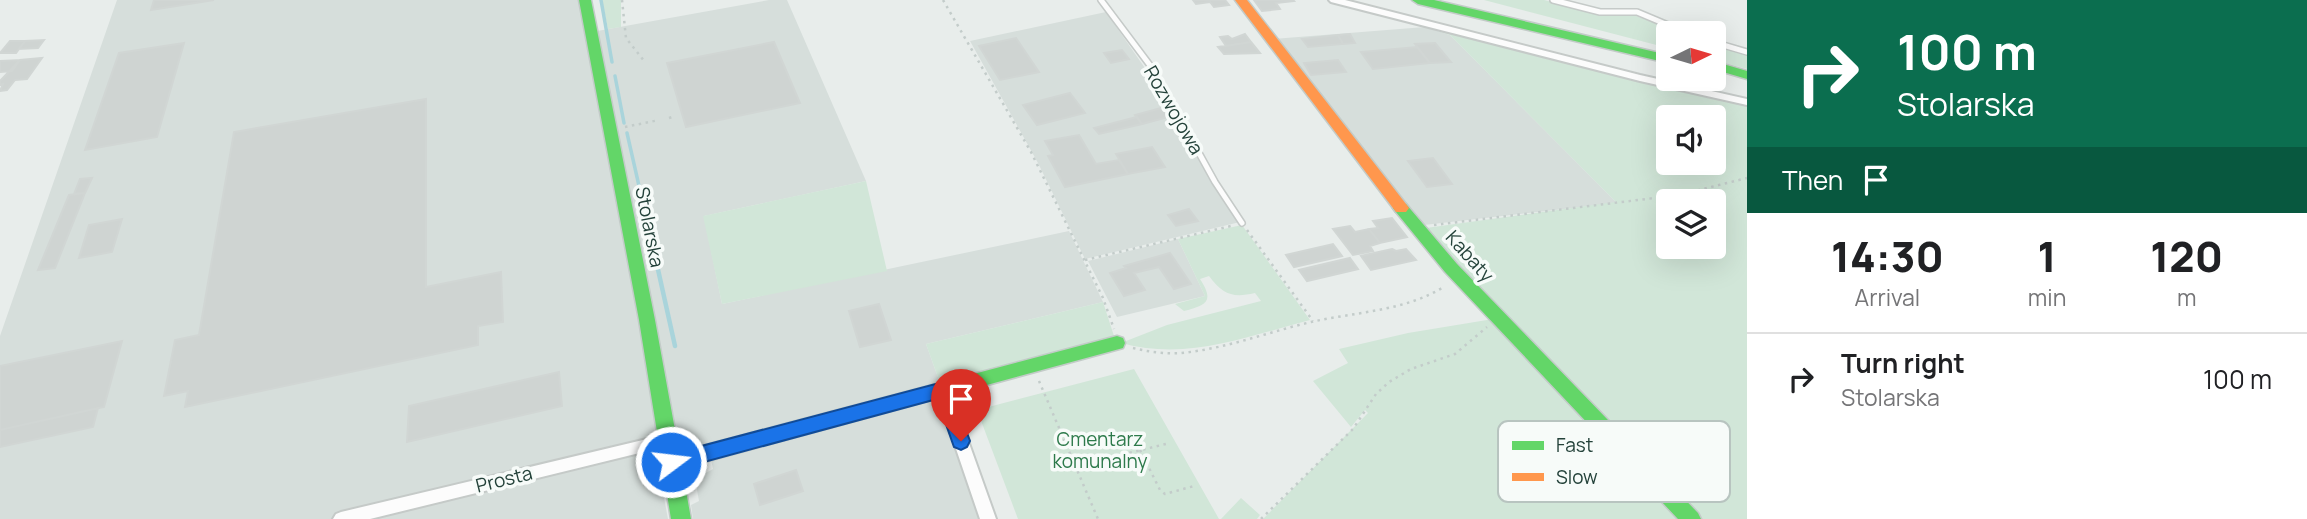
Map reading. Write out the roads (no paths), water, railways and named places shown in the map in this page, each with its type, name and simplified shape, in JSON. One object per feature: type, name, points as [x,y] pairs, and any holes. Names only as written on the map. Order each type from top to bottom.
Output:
[{"type":"main road","name":"Stolarska","points":[[585,0],[681,519]]},
{"type":"main road","name":"Kabaty","points":[[1241,0],[1454,271],[1597,421]]},
{"type":"main road","points":[[1418,0],[1656,56]]},
{"type":"main road","points":[[1458,0],[1656,49]]},
{"type":"main road","points":[[1726,70],[1747,75]]},
{"type":"main road","points":[[671,462],[1117,343]]},
{"type":"main road","name":"Kabaty","points":[[1675,502],[1691,519]]},
{"type":"street","points":[[1335,0],[1640,78],[1747,102]]},
{"type":"street","points":[[943,390],[988,519]]},
{"type":"street","name":"Prosta","points":[[341,519],[668,440]]},
{"type":"lane","name":"Rozwojowa","points":[[1101,0],[1136,47],[1176,109],[1217,188],[1242,223]]},
{"type":"lane","points":[[1553,0],[1600,12],[1637,12],[1658,21]]},
{"type":"lane","points":[[1726,46],[1747,52]]},
{"type":"waterway","points":[[601,0],[612,62]]},
{"type":"waterway","points":[[615,76],[624,123]]},
{"type":"waterway","points":[[627,133],[649,230]]},
{"type":"waterway","points":[[649,229],[675,346]]},
{"type":"park label","name":"Cmentarz komunalny","points":[[1100,450]]}]
